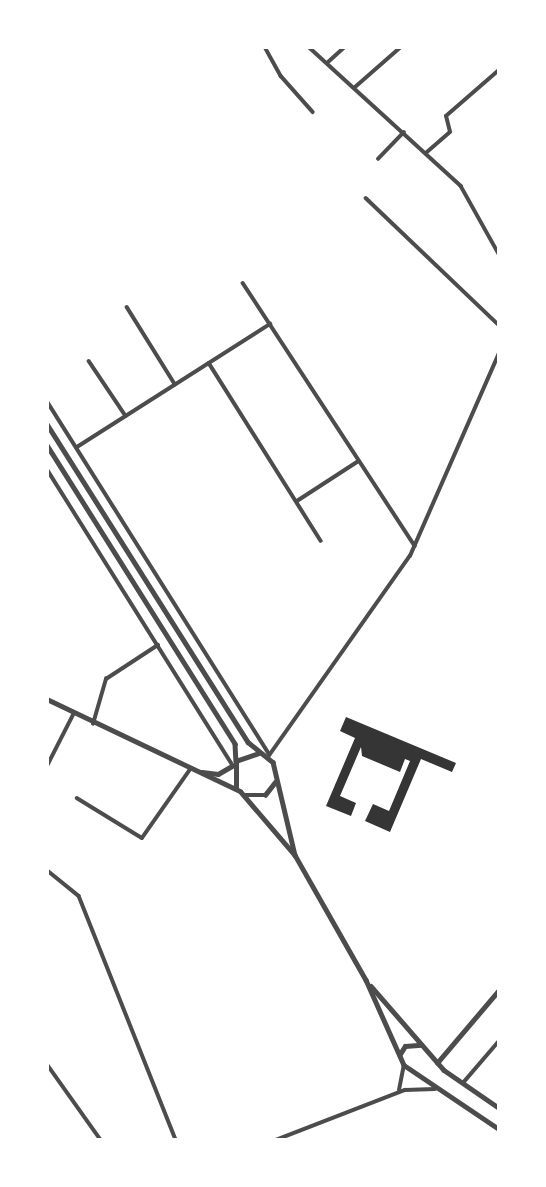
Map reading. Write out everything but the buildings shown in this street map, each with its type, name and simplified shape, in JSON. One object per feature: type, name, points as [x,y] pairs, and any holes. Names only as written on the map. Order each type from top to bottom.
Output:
[{"type":"street","points":[[265,47],[313,112]]},
{"type":"street","points":[[309,47],[427,152],[461,186],[497,246],[499,254]]},
{"type":"street","points":[[327,63],[345,47]]},
{"type":"street","points":[[354,88],[401,47]]},
{"type":"street","points":[[427,152],[450,132],[446,116],[499,71]]},
{"type":"street","points":[[378,159],[404,132]]},
{"type":"street","points":[[366,198],[499,325]]},
{"type":"street","points":[[243,283],[415,546]]},
{"type":"street","points":[[127,307],[175,384]]},
{"type":"street","points":[[76,447],[270,324]]},
{"type":"street","points":[[269,755],[415,546],[499,353]]},
{"type":"street","points":[[89,361],[126,416]]},
{"type":"street","points":[[209,363],[321,541]]},
{"type":"street","points":[[47,401],[269,755],[295,855]]},
{"type":"street","points":[[47,424],[248,742],[261,753],[269,755]]},
{"type":"street","points":[[47,445],[235,744],[234,763],[240,791],[295,855],[366,980],[404,1065],[404,1081],[394,1093]]},
{"type":"street","points":[[297,501],[358,462]]},
{"type":"street","points":[[47,469],[234,763]]},
{"type":"street","points":[[93,724],[106,679],[159,644]]},
{"type":"street","points":[[47,699],[73,715],[240,791],[265,794],[276,778]]},
{"type":"street","points":[[47,766],[73,715]]},
{"type":"street","points":[[193,769],[215,775],[234,763],[261,753]]},
{"type":"street","points":[[77,797],[142,838],[193,769]]},
{"type":"street","points":[[47,870],[79,897],[176,1140]]},
{"type":"street","points":[[366,980],[437,1063],[461,1084],[499,1106]]},
{"type":"street","points":[[437,1063],[499,990]]},
{"type":"street","points":[[461,1084],[499,1041]]},
{"type":"street","points":[[400,1056],[405,1046],[422,1045]]},
{"type":"street","points":[[47,1065],[101,1140]]},
{"type":"street","points":[[404,1065],[435,1089],[499,1129]]},
{"type":"street","points":[[276,1140],[394,1093],[435,1089]]}]
